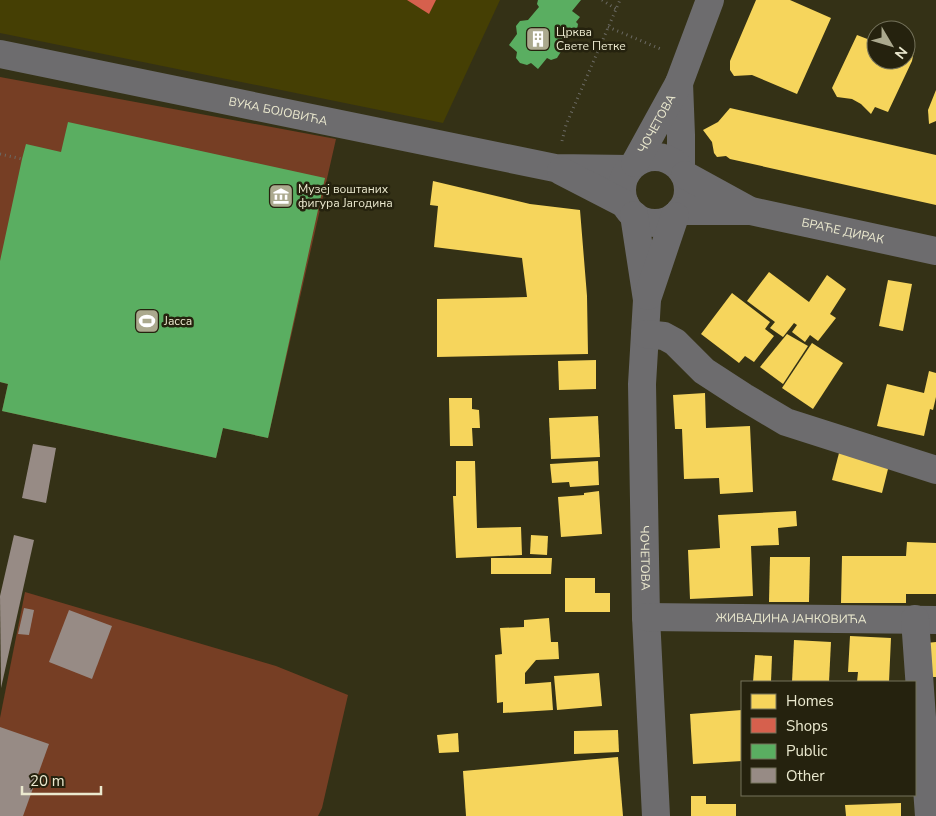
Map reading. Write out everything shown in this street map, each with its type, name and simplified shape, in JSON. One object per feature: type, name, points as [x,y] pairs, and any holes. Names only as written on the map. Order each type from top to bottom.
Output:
[{"type":"street","name":"ЧОЧЕТОВА","points":[[656,816],[646,617],[642,384],[647,300],[629,209],[622,189],[625,175],[632,166],[683,71],[710,0]]},
{"type":"street","name":"ВУКА БОЈОВИЋА","points":[[0,54],[555,168],[632,166]]},
{"type":"street","name":"ЧОЧЕТОВА","points":[[682,172],[683,71]]},
{"type":"street","name":"ЧОЧЕТОВА","points":[[632,166],[642,159],[659,157],[675,163],[687,183],[687,197],[678,213],[647,300]]},
{"type":"street","name":"ВУКА БОЈОВИЋА","points":[[555,168],[629,209]]},
{"type":"street","name":"БРАЋЕ ДИРАК","points":[[682,172],[751,211]]},
{"type":"street","points":[[629,209],[640,220],[654,223],[662,222],[678,213]]},
{"type":"street","name":"БРАЋЕ ДИРАК","points":[[678,213],[751,211],[936,251]]},
{"type":"street","points":[[645,334],[664,336],[675,342],[704,371],[786,422],[936,470]]},
{"type":"street","name":"ЖИВАДИНА ЈАНКОВИЋА","points":[[646,617],[926,620]]},
{"type":"street","points":[[926,620],[929,816]]},
{"type":"path","points":[[602,0],[616,9]]},
{"type":"path","points":[[555,168],[566,125],[620,0]]},
{"type":"path","points":[[608,27],[683,71]]},
{"type":"path","points":[[0,154],[22,159]]},
{"type":"shaded area","points":[[0,0],[500,0],[443,123],[0,33]]},
{"type":"shaded area","name":"Јасса","points":[[0,77],[336,139],[268,438],[223,428],[216,458],[2,411],[8,384],[0,382]]},
{"type":"shaded area","points":[[25,592],[276,666],[348,695],[322,808],[318,816],[0,816],[0,718]]},
{"type":"building: Homes","points":[[756,0],[790,0],[831,18],[797,94],[752,75],[734,76],[730,70],[730,61]]},
{"type":"building: Homes","points":[[857,35],[866,38],[866,70],[908,70],[888,112],[875,107],[871,114],[861,104],[852,99],[837,97],[832,88]]},
{"type":"building: Homes","points":[[936,90],[936,121],[929,124],[928,110]]},
{"type":"building: Homes","points":[[730,108],[936,155],[936,205],[730,159],[726,156],[717,157],[714,153],[712,142],[703,130],[718,122]]},
{"type":"building: Homes","points":[[433,181],[530,204],[580,210],[587,296],[588,354],[437,357],[437,299],[527,297],[522,258],[434,247],[438,206],[430,205]]},
{"type":"building: Homes","points":[[769,272],[809,302],[827,275],[846,289],[830,314],[836,318],[818,341],[810,335],[805,342],[792,332],[797,325],[794,323],[783,337],[770,328],[775,322],[747,301]]},
{"type":"building: Homes","points":[[888,280],[912,284],[903,331],[879,326]]},
{"type":"building: Homes","points":[[732,293],[770,322],[765,329],[774,336],[754,362],[745,356],[739,363],[701,334]]},
{"type":"building: Homes","points":[[787,334],[808,346],[783,384],[760,367]]},
{"type":"building: Homes","points":[[812,343],[843,363],[813,409],[782,388]]},
{"type":"building: Homes","points":[[596,360],[596,389],[559,390],[558,361]]},
{"type":"building: Homes","points":[[929,371],[936,373],[936,397],[933,410],[930,409],[924,436],[877,426],[887,384],[924,393]]},
{"type":"building: Homes","points":[[705,393],[706,428],[750,426],[753,492],[720,494],[719,478],[684,479],[682,429],[675,429],[673,395]]},
{"type":"building: Homes","points":[[449,398],[472,398],[472,409],[479,410],[480,428],[472,428],[473,446],[450,446]]},
{"type":"building: Homes","points":[[598,416],[600,457],[551,459],[549,418]]},
{"type":"building: Homes","points":[[839,453],[889,465],[882,493],[832,480]]},
{"type":"building: Homes","points":[[456,461],[475,461],[477,528],[521,527],[522,555],[456,558],[453,496],[456,496]]},
{"type":"building: Homes","points":[[598,461],[599,485],[570,487],[569,482],[552,483],[550,464]]},
{"type":"building: Homes","points":[[599,491],[602,534],[561,537],[558,497],[584,495],[584,493]]},
{"type":"building: Homes","points":[[796,511],[797,526],[778,528],[779,545],[751,546],[753,596],[690,599],[688,550],[720,548],[718,515]]},
{"type":"building: Homes","points":[[531,535],[548,536],[547,555],[530,554]]},
{"type":"building: Homes","points":[[907,542],[936,543],[936,594],[906,594],[906,603],[841,603],[842,556],[906,556]]},
{"type":"building: Homes","points":[[770,557],[810,557],[809,602],[769,602]]},
{"type":"building: Homes","points":[[491,558],[552,558],[551,574],[491,574]]},
{"type":"building: Homes","points":[[565,578],[595,578],[595,593],[610,593],[610,612],[565,612]]},
{"type":"building: Homes","points":[[549,618],[551,642],[558,642],[559,659],[536,660],[525,673],[525,684],[551,682],[553,710],[503,713],[503,702],[497,703],[495,655],[502,654],[500,628],[524,627],[524,620]]},
{"type":"building: Homes","points":[[850,636],[891,638],[889,681],[857,681],[858,672],[848,672]]},
{"type":"building: Homes","points":[[794,640],[831,642],[829,681],[792,681]]},
{"type":"building: Homes","points":[[936,642],[936,677],[927,677],[926,643]]},
{"type":"building: Homes","points":[[755,655],[772,656],[771,681],[753,681]]},
{"type":"building: Homes","points":[[599,673],[602,706],[557,710],[554,676]]},
{"type":"building: Homes","points":[[741,710],[741,761],[693,764],[690,714]]},
{"type":"building: Homes","points":[[618,730],[619,752],[574,754],[574,731]]},
{"type":"building: Homes","points":[[458,733],[459,752],[439,753],[437,735]]},
{"type":"building: Homes","points":[[618,757],[623,816],[466,816],[463,771]]},
{"type":"building: Homes","points":[[691,796],[706,796],[706,804],[736,804],[736,816],[691,816]]},
{"type":"building: Homes","points":[[901,803],[901,816],[846,816],[845,805]]},
{"type":"building: Shops","points":[[407,0],[436,0],[429,14]]},
{"type":"building: Public","name":"Црква Свете Петке","points":[[538,0],[581,0],[572,11],[580,17],[576,22],[578,24],[577,30],[569,31],[559,43],[562,50],[557,58],[551,60],[547,58],[538,69],[531,63],[527,65],[520,63],[516,58],[517,52],[509,45],[517,34],[516,26],[520,21],[528,20],[539,7],[537,4]]},
{"type":"building: Public","name":"Јасса","points":[[68,122],[325,178],[268,438],[223,428],[216,458],[2,411],[8,384],[0,382],[0,261],[22,159],[26,144],[61,152]]},
{"type":"building: Other","points":[[33,444],[56,448],[46,503],[22,498]]},
{"type":"building: Other","points":[[14,535],[34,540],[1,688],[0,596]]},
{"type":"building: Other","points":[[24,608],[34,610],[29,635],[18,634]]},
{"type":"building: Other","points":[[69,610],[112,626],[92,679],[49,662]]},
{"type":"building: Other","points":[[0,727],[49,744],[23,816],[0,816]]},
{"type":"place","name":"Црква Свете Петке","points":[[538,39]]},
{"type":"place","name":"Музеј воштаних фигура Јагодина","points":[[281,196]]},
{"type":"place","name":"Јасса","points":[[147,321]]}]
